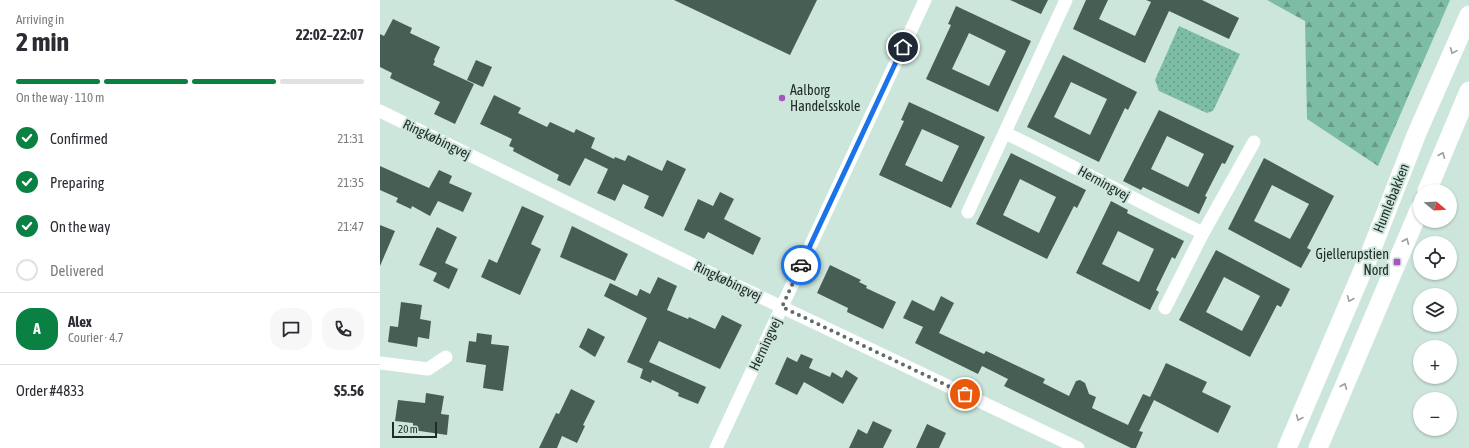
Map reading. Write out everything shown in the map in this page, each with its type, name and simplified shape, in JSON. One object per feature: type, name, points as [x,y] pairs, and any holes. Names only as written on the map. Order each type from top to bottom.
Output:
[{"type":"street","name":"Herningvej","points":[[716,448],[925,0]]},
{"type":"street","points":[[968,212],[1066,0]]},
{"type":"street","name":"Humlebakken","points":[[1287,448],[1370,251],[1417,133],[1469,15]]},
{"type":"street","points":[[1430,184],[1469,91]]},
{"type":"street","name":"Ringkøbingvej","points":[[380,111],[782,307],[1078,448]]},
{"type":"street","name":"Herningvej","points":[[1005,133],[1094,177],[1136,201],[1203,233]]},
{"type":"street","points":[[1166,308],[1203,233],[1254,142]]},
{"type":"street","points":[[1318,448],[1413,224]]},
{"type":"street","points":[[380,363],[428,369],[446,357]]},
{"type":"green space","points":[[1267,0],[1450,0],[1378,166],[1307,119],[1305,21]]},
{"type":"green space","points":[[1179,26],[1240,54],[1213,111],[1207,113],[1159,91],[1155,80]]},
{"type":"building","points":[[674,0],[817,0],[790,55]]},
{"type":"building","points":[[1010,0],[1048,0],[1041,14]]},
{"type":"building","points":[[1086,0],[1108,0],[1099,19],[1135,36],[1151,2],[1146,0],[1202,0],[1239,18],[1229,39],[1169,11],[1145,63],[1073,29]]},
{"type":"building","points":[[956,6],[1031,41],[998,112],[926,79],[951,25],[948,24]],"holes":[[[969,33],[1006,51],[989,86],[952,69]]]},
{"type":"building","points":[[393,19],[412,28],[410,33],[440,47],[433,65],[474,84],[455,124],[434,114],[440,102],[390,78],[392,73],[380,67],[380,34],[384,36]]},
{"type":"building","points":[[1063,55],[1137,92],[1128,110],[1125,108],[1099,162],[1027,127]],"holes":[[[1071,82],[1107,99],[1090,135],[1054,117]]]},
{"type":"building","points":[[476,60],[492,67],[483,87],[467,80]]},
{"type":"building","points":[[494,95],[521,108],[518,113],[547,127],[550,122],[574,133],[576,129],[595,138],[591,148],[614,159],[615,157],[625,161],[628,155],[662,171],[667,160],[686,169],[663,217],[644,208],[649,196],[623,184],[615,201],[597,193],[608,169],[585,158],[570,186],[557,180],[559,175],[513,151],[514,148],[509,146],[512,139],[480,124]]},
{"type":"building","points":[[909,102],[985,137],[951,208],[879,175],[904,121],[901,120]],"holes":[[[922,129],[959,146],[942,182],[905,165]]]},
{"type":"building","points":[[1159,110],[1234,146],[1225,164],[1222,163],[1205,196],[1207,197],[1199,214],[1143,187],[1141,190],[1123,181]],"holes":[[[1167,136],[1204,154],[1188,187],[1151,169]]]},
{"type":"building","points":[[1011,153],[1086,190],[1077,208],[1074,206],[1047,259],[976,224]],"holes":[[[1020,179],[1056,197],[1039,233],[1003,215]]]},
{"type":"building","points":[[1264,158],[1334,196],[1307,248],[1311,250],[1301,268],[1228,229]],"holes":[[[1272,185],[1309,204],[1290,239],[1254,221]]]},
{"type":"building","points":[[380,166],[429,188],[439,170],[452,176],[449,183],[472,193],[463,212],[438,201],[430,216],[412,206],[411,209],[396,202],[398,198],[380,190]]},
{"type":"building","points":[[720,192],[734,199],[724,219],[761,238],[753,255],[708,232],[704,239],[684,230],[698,199],[713,206]]},
{"type":"building","points":[[1111,201],[1128,210],[1127,213],[1184,241],[1175,259],[1172,257],[1156,290],[1159,292],[1150,310],[1076,273]],"holes":[[[1118,231],[1154,249],[1139,282],[1102,264]]]},
{"type":"building","points":[[522,206],[544,216],[531,244],[541,249],[520,295],[481,277],[489,259],[497,263]]},
{"type":"building","points":[[380,225],[395,231],[380,266]]},
{"type":"building","points":[[572,226],[628,254],[615,281],[560,257]]},
{"type":"building","points":[[437,227],[457,237],[445,263],[458,269],[449,289],[433,281],[437,273],[419,265]]},
{"type":"building","points":[[1216,250],[1290,289],[1281,307],[1277,305],[1250,357],[1179,320]],"holes":[[[1224,277],[1260,296],[1242,331],[1206,312]]]},
{"type":"building","points":[[830,265],[861,280],[859,282],[867,286],[866,288],[896,302],[883,329],[847,312],[848,308],[817,293]]},
{"type":"building","points":[[658,277],[677,286],[667,310],[688,319],[689,317],[715,329],[722,315],[742,325],[720,369],[659,341],[649,362],[706,387],[698,404],[678,396],[679,393],[652,380],[651,383],[640,378],[643,369],[627,362],[647,318],[604,296],[610,283],[637,296],[640,289],[650,294]]},
{"type":"building","points":[[941,296],[954,303],[939,333],[984,354],[986,351],[1045,379],[1043,383],[1069,396],[1076,381],[1080,380],[1085,383],[1089,394],[1096,397],[1092,408],[1128,425],[1143,394],[1150,397],[1166,363],[1207,382],[1202,392],[1231,406],[1218,433],[1154,400],[1139,431],[1143,432],[1136,448],[1131,448],[1004,386],[1008,379],[982,366],[978,374],[915,343],[923,327],[903,318],[912,300],[934,311]]},
{"type":"building","points":[[401,302],[422,305],[420,319],[431,321],[429,339],[418,337],[417,347],[388,342],[390,326],[398,327]]},
{"type":"building","points":[[588,328],[605,337],[595,357],[579,347]]},
{"type":"building","points":[[477,333],[492,335],[491,344],[509,346],[503,391],[483,388],[486,365],[466,362],[469,341],[476,342]]},
{"type":"building","points":[[801,354],[813,359],[809,368],[830,377],[832,372],[842,378],[846,370],[858,378],[843,404],[804,382],[797,395],[775,384],[787,357],[797,362]]},
{"type":"building","points":[[571,389],[595,401],[583,425],[585,426],[577,443],[562,436],[557,448],[539,448],[556,413],[559,414]]},
{"type":"building","points":[[426,393],[444,396],[441,414],[449,415],[447,435],[413,430],[413,423],[395,421],[398,400],[425,403]]},
{"type":"building","points":[[873,421],[892,430],[883,448],[849,448],[858,429],[867,434]]},
{"type":"building","points":[[927,424],[946,433],[939,448],[916,448]]},
{"type":"way so far","points":[[801,265],[782,307],[965,394]]},
{"type":"place","name":"Aalborg Handelsskole","points":[[782,98]]},
{"type":"place","name":"Gjellerupstien Nord","points":[[1397,262]]},
{"type":"route","points":[[801,265],[903,47]]}]
